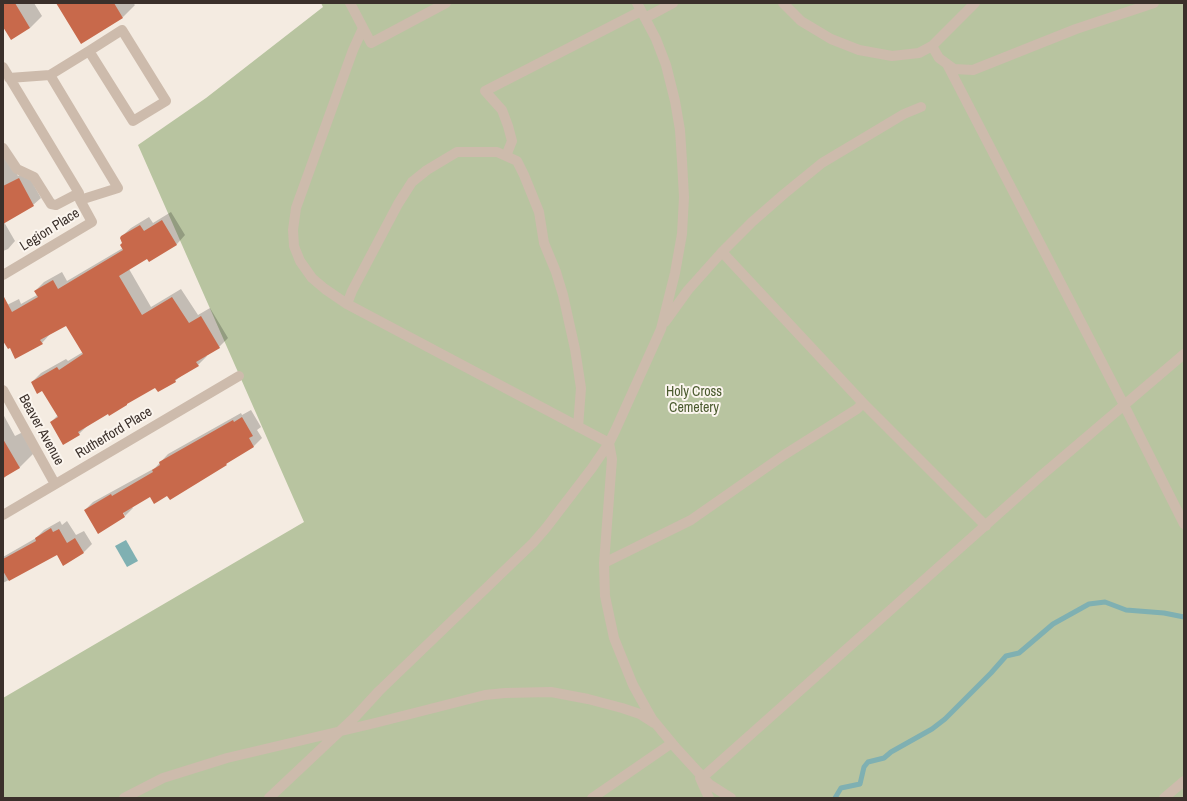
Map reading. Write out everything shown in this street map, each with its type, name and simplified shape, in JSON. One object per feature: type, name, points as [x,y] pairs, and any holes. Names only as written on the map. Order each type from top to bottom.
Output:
[{"type":"street","points":[[350,3],[371,43],[446,3]]},
{"type":"street","points":[[506,156],[512,141],[508,126],[502,110],[485,91],[641,11],[674,3]]},
{"type":"street","points":[[783,3],[801,21],[831,39],[860,50],[892,56],[919,53],[932,46],[975,3]]},
{"type":"street","points":[[932,46],[939,58],[954,69],[973,70],[1076,29],[1154,3]]},
{"type":"street","points":[[641,11],[656,39],[666,66],[675,101],[680,130],[682,161],[684,197],[682,234],[661,329]]},
{"type":"street","points":[[363,28],[353,50],[296,208],[293,230],[294,246],[300,261],[312,278],[347,304],[609,443]]},
{"type":"street","points":[[9,78],[50,75],[122,30],[166,101],[133,121],[89,51]]},
{"type":"street","points":[[947,64],[1184,524]]},
{"type":"street","points":[[3,67],[80,196]]},
{"type":"street","points":[[3,148],[17,169],[34,177],[51,204],[56,206],[80,196],[118,188],[50,75]]},
{"type":"street","points":[[269,798],[533,543],[546,528],[592,468],[609,443],[661,329],[688,290],[722,252],[752,222],[822,163],[904,114],[921,107]]},
{"type":"street","points":[[347,304],[352,291],[398,204],[412,182],[427,170],[457,152],[497,152],[517,161],[538,212],[544,243],[556,272],[563,295],[575,349],[581,388],[578,427]]},
{"type":"street","name":"Legion Place","points":[[3,275],[92,222],[80,196]]},
{"type":"street","points":[[722,252],[863,403],[986,526]]},
{"type":"street","points":[[700,775],[1184,354]]},
{"type":"street","name":"Rutherford Place","points":[[3,515],[239,376]]},
{"type":"street","name":"Beaver Avenue","points":[[3,390],[55,484]]},
{"type":"street","points":[[604,563],[691,520],[784,455],[863,403]]},
{"type":"street","points":[[609,443],[612,459],[604,563],[604,596],[614,638],[633,686],[652,719],[700,775],[709,784],[731,798]]},
{"type":"street","points":[[124,798],[162,778],[227,758],[485,695],[551,692],[588,699],[622,708],[640,714],[658,727]]},
{"type":"street","points":[[592,798],[672,743]]},
{"type":"street","points":[[700,775],[709,798]]},
{"type":"street","points":[[1164,798],[1184,781]]},
{"type":"green space","name":"Holy Cross Cemetery","points":[[321,3],[1184,3],[1184,798],[3,798],[3,698],[304,522],[138,145],[206,98],[323,7]]},
{"type":"water","points":[[126,540],[138,561],[127,567],[115,546]]},
{"type":"building","points":[[3,3],[15,3],[30,28],[11,40],[3,27]]},
{"type":"building","points":[[56,3],[114,3],[123,18],[81,44]]},
{"type":"building","points":[[19,178],[34,206],[3,224],[3,186]]},
{"type":"building","points":[[162,220],[177,245],[149,262],[147,259],[119,276],[142,315],[172,297],[189,323],[201,316],[220,348],[196,362],[199,366],[175,380],[176,382],[158,392],[155,388],[109,416],[108,414],[78,432],[80,435],[63,445],[50,422],[58,417],[42,391],[37,394],[31,382],[57,367],[59,370],[83,354],[66,326],[40,340],[43,344],[15,359],[10,348],[8,349],[3,341],[3,295],[12,312],[38,297],[34,291],[53,280],[58,289],[123,250],[120,245],[122,243],[120,238],[121,236],[140,225],[144,231]]},
{"type":"building","points":[[242,417],[253,436],[249,438],[254,447],[170,500],[167,496],[154,504],[150,497],[123,513],[125,517],[98,534],[84,510],[111,494],[112,496],[153,472],[152,470],[160,465],[159,462],[233,420],[234,422]]},
{"type":"building","points":[[3,439],[20,468],[3,478]]},
{"type":"building","points":[[51,528],[53,532],[59,529],[67,543],[75,538],[84,553],[63,566],[57,555],[9,581],[3,571],[3,559],[36,541],[35,538]]},
{"type":"waterway","points":[[835,798],[841,788],[860,784],[864,767],[868,762],[884,758],[891,752],[932,729],[945,719],[1006,656],[1019,653],[1053,624],[1089,604],[1105,602],[1126,610],[1164,613],[1184,617]]}]
